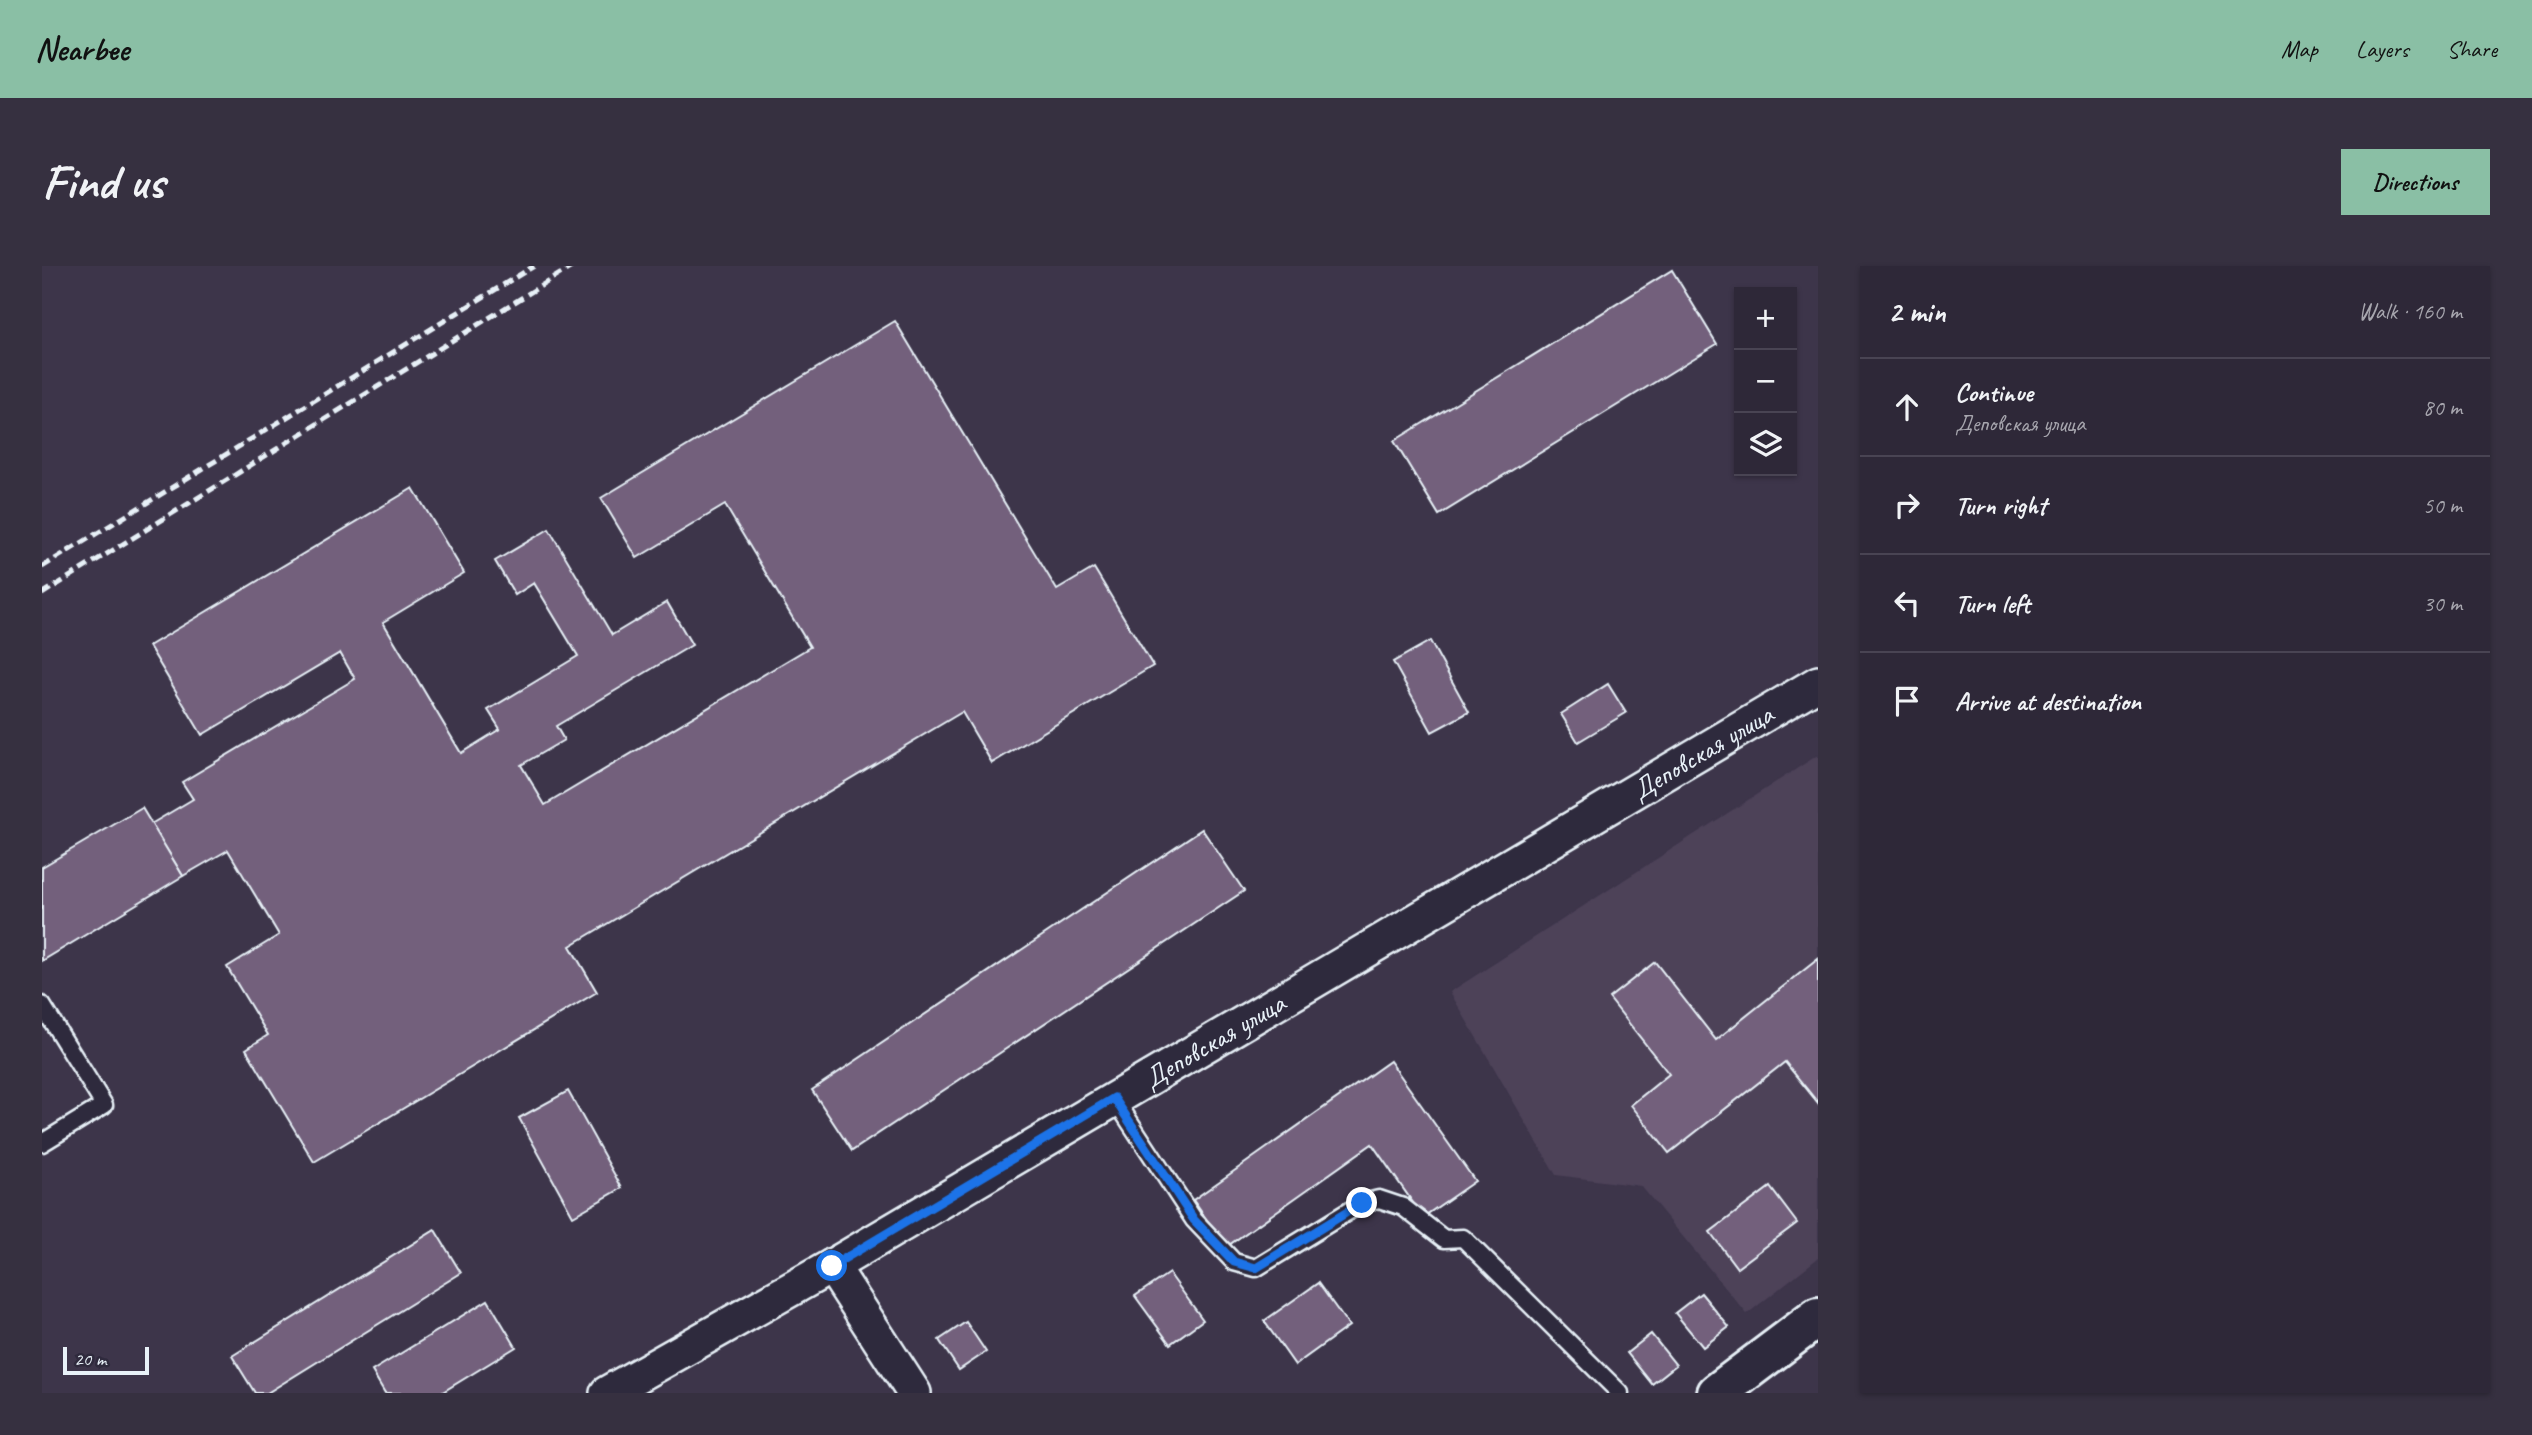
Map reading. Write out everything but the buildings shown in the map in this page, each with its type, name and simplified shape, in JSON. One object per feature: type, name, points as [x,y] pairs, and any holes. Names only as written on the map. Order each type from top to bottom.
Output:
[{"type":"main road","points":[[1717,1393],[1818,1317]]},
{"type":"street","name":"Деповская улица","points":[[607,1393],[832,1266],[1818,682]]},
{"type":"street","points":[[832,1266],[914,1393]]},
{"type":"lane","points":[[42,1005],[104,1105],[42,1143]]},
{"type":"lane","points":[[1114,1098],[1194,1220],[1234,1262],[1256,1268],[1362,1203],[1379,1199],[1403,1207],[1444,1239],[1462,1238],[1620,1393]]},
{"type":"shaded area","points":[[1818,755],[1818,1258],[1747,1314],[1641,1186],[1556,1175],[1450,992]]},
{"type":"railway","points":[[42,567],[534,266]]},
{"type":"railway","points":[[42,594],[573,266]]},
{"type":"route","points":[[832,1266],[1114,1098],[1194,1220],[1234,1262],[1256,1268],[1362,1203]]}]
